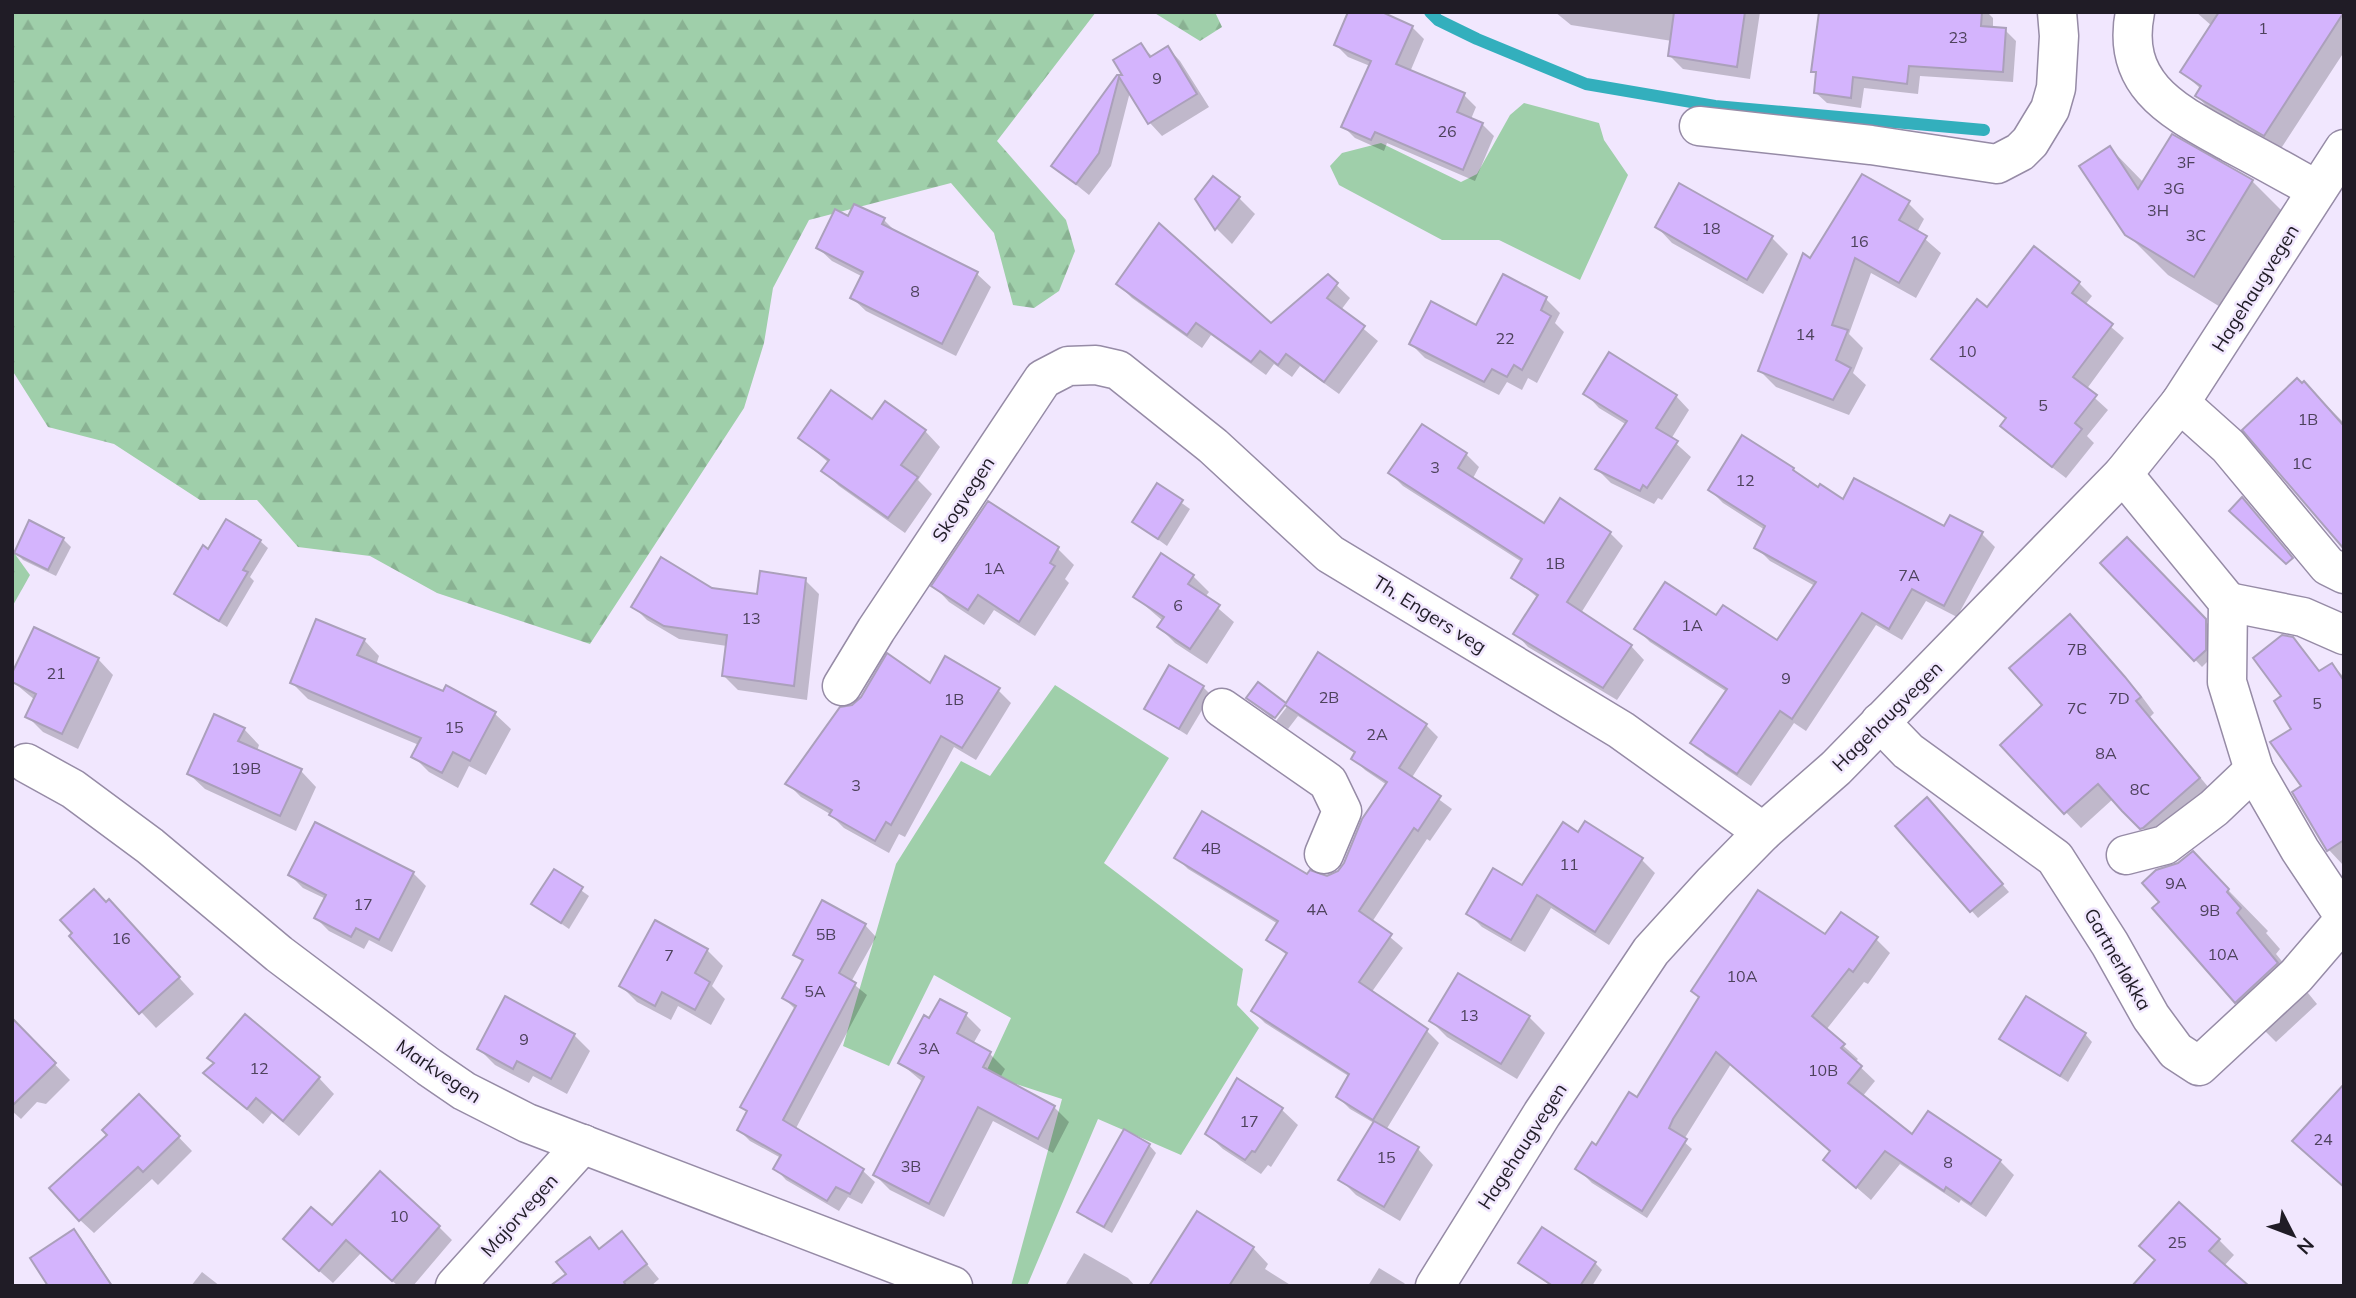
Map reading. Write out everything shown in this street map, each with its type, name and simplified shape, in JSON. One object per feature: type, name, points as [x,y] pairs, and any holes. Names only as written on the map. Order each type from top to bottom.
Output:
[{"type":"street","points":[[1699,126],[1871,145],[1997,164],[2020,152],[2030,142],[2050,109],[2056,88],[2059,36],[2057,12]]},
{"type":"street","points":[[2135,12],[2133,52],[2153,93],[2177,113],[2317,190]]},
{"type":"street","name":"Hagehaugvegen","points":[[1435,1286],[1542,1114],[1651,951],[1763,832],[1836,768],[2123,474],[2180,403],[2344,149]]},
{"type":"street","name":"Skogvegen","points":[[842,686],[876,630],[1043,379],[1068,366],[1096,365],[1118,370]]},
{"type":"street","name":"Th. Engers veg","points":[[1118,370],[1213,446],[1330,554],[1621,730],[1763,832]]},
{"type":"street","points":[[2180,403],[2228,446],[2328,566],[2344,574]]},
{"type":"street","points":[[2123,474],[2228,602],[2304,617],[2344,635]]},
{"type":"street","name":"Gartnerløkka","points":[[1881,722],[1908,751],[2054,858],[2079,891],[2151,1017],[2176,1051],[2199,1066],[2296,976],[2344,918],[2300,850],[2254,770],[2227,681],[2228,602]]},
{"type":"street","points":[[1222,708],[1328,782],[1342,810],[1324,854]]},
{"type":"street","name":"Markvegen","points":[[26,763],[73,789],[150,846],[279,954],[455,1085],[527,1123],[953,1286]]},
{"type":"street","points":[[2126,855],[2165,845],[2214,808],[2254,770]]},
{"type":"street","name":"Majorvegen","points":[[455,1286],[583,1144]]},
{"type":"green space","points":[[12,12],[1096,12],[997,141],[1066,220],[1075,251],[1059,291],[1034,308],[1013,305],[994,233],[951,183],[809,220],[773,288],[764,343],[744,408],[590,644],[437,593],[370,556],[298,547],[257,500],[200,500],[114,444],[48,427],[12,370]]},
{"type":"green space","points":[[1153,12],[1215,12],[1222,27],[1200,41]]},
{"type":"green space","points":[[1524,103],[1599,123],[1604,140],[1628,175],[1580,280],[1499,240],[1442,240],[1339,185],[1330,166],[1342,153],[1381,143],[1461,182],[1477,174],[1510,115]]},
{"type":"green space","points":[[12,550],[30,575],[12,607]]},
{"type":"green space","points":[[1055,685],[1169,758],[1104,863],[1243,969],[1237,1005],[1259,1028],[1181,1155],[1098,1119],[1027,1286],[1011,1286],[1062,1099],[985,1074],[1011,1018],[934,975],[889,1066],[843,1046],[896,864],[961,761],[990,776]]},
{"type":"building","points":[[1348,12],[1382,12],[1413,26],[1396,64],[1465,93],[1457,112],[1483,123],[1463,170],[1375,132],[1371,140],[1341,127],[1371,61],[1334,45]]},
{"type":"building","points":[[1674,12],[1745,12],[1737,67],[1668,56]]},
{"type":"building","points":[[1819,12],[1982,12],[1981,26],[2006,28],[2003,72],[1909,66],[1907,84],[1853,77],[1851,98],[1814,93],[1816,72],[1811,72]]},
{"type":"building","points":[[2219,12],[2344,12],[2264,136],[2195,96],[2201,86],[2180,72]]},
{"type":"building","points":[[1141,43],[1150,57],[1168,46],[1197,94],[1148,124],[1119,77],[1099,153],[1076,184],[1051,166],[1117,75],[1122,75],[1113,60]]},
{"type":"building","points":[[2172,134],[2253,180],[2194,277],[2125,235],[2079,166],[2110,146],[2138,189]]},
{"type":"building","points":[[1862,174],[1910,201],[1899,220],[1927,236],[1899,283],[1855,258],[1832,325],[1848,330],[1836,360],[1851,368],[1833,400],[1758,371],[1803,253],[1810,258]]},
{"type":"building","points":[[1213,176],[1240,197],[1215,230],[1195,199]]},
{"type":"building","points":[[1679,183],[1773,236],[1747,280],[1655,227]]},
{"type":"building","points":[[854,204],[885,218],[882,224],[978,272],[942,344],[850,298],[863,272],[816,248],[835,209],[848,216]]},
{"type":"building","points":[[1159,223],[1271,323],[1328,274],[1338,283],[1327,298],[1365,326],[1324,382],[1286,354],[1278,365],[1260,351],[1251,362],[1196,323],[1187,335],[1116,284]]},
{"type":"building","points":[[2034,246],[2080,282],[2072,293],[2113,324],[2073,377],[2097,395],[2075,423],[2082,429],[2052,467],[2000,426],[2006,418],[1931,359],[1977,299],[1987,307]]},
{"type":"building","points":[[1503,274],[1547,297],[1541,310],[1551,316],[1522,370],[1514,365],[1507,377],[1492,369],[1484,382],[1409,344],[1431,301],[1476,325]]},
{"type":"building","points":[[1609,352],[1677,395],[1656,428],[1678,441],[1647,488],[1643,485],[1640,491],[1595,469],[1627,421],[1583,394]]},
{"type":"building","points":[[2297,378],[2302,383],[2304,381],[2344,426],[2344,549],[2242,430]]},
{"type":"building","points":[[831,390],[872,419],[885,401],[926,430],[901,465],[918,477],[888,518],[821,471],[829,460],[798,438]]},
{"type":"building","points":[[1422,424],[1467,453],[1458,468],[1544,523],[1560,498],[1611,532],[1567,602],[1632,645],[1603,688],[1513,634],[1538,595],[1511,578],[1522,559],[1388,473]]},
{"type":"building","points":[[1742,435],[1794,468],[1793,470],[1818,487],[1820,484],[1843,499],[1854,478],[1944,526],[1950,515],[1983,532],[1944,606],[1912,589],[1889,629],[1862,613],[1792,719],[1780,711],[1737,774],[1690,743],[1727,689],[1634,629],[1665,582],[1716,615],[1723,605],[1777,640],[1816,582],[1754,548],[1765,526],[1708,490]]},
{"type":"building","points":[[1157,483],[1183,500],[1158,539],[1132,522]]},
{"type":"building","points":[[2242,497],[2293,558],[2286,564],[2229,511]]},
{"type":"building","points":[[988,501],[1059,547],[1050,563],[1055,566],[1019,622],[978,595],[968,610],[931,586]]},
{"type":"building","points":[[226,519],[261,540],[243,570],[248,572],[219,621],[174,594],[203,545],[208,549]]},
{"type":"building","points":[[29,520],[64,538],[48,570],[14,553]]},
{"type":"building","points":[[2127,537],[2206,619],[2206,650],[2194,661],[2100,563]]},
{"type":"building","points":[[1161,553],[1194,575],[1188,584],[1220,605],[1190,649],[1157,627],[1164,617],[1133,597]]},
{"type":"building","points":[[661,557],[712,588],[757,594],[760,571],[806,578],[794,686],[722,676],[727,635],[664,626],[631,607]]},
{"type":"building","points":[[2070,614],[2141,697],[2136,701],[2200,778],[2140,829],[2098,784],[2064,814],[2000,745],[2042,705],[2009,668]]},
{"type":"building","points":[[316,619],[365,639],[357,655],[443,691],[446,685],[496,712],[470,761],[453,752],[442,773],[411,757],[421,738],[290,683]]},
{"type":"building","points":[[34,627],[99,658],[62,734],[25,717],[36,694],[12,682],[12,673]]},
{"type":"building","points":[[2282,635],[2293,637],[2319,671],[2332,663],[2344,681],[2344,840],[2327,851],[2292,792],[2301,786],[2270,742],[2291,729],[2274,701],[2281,696],[2253,658]]},
{"type":"building","points":[[1318,652],[1427,724],[1399,768],[1441,796],[1418,831],[1414,828],[1359,911],[1392,934],[1359,982],[1428,1029],[1373,1120],[1336,1097],[1349,1074],[1251,1011],[1287,953],[1266,940],[1278,921],[1174,858],[1202,811],[1307,874],[1310,870],[1327,876],[1338,871],[1344,863],[1362,819],[1387,782],[1351,759],[1355,752],[1285,705],[1275,718],[1246,698],[1258,682],[1286,703]]},
{"type":"building","points":[[887,653],[930,683],[945,656],[1000,688],[962,748],[941,736],[891,825],[886,822],[875,841],[829,815],[832,810],[785,784],[840,707],[852,705],[861,697]]},
{"type":"building","points":[[1169,665],[1204,686],[1179,729],[1144,709]]},
{"type":"building","points":[[214,714],[245,728],[238,741],[302,769],[280,816],[187,774]]},
{"type":"building","points":[[1927,797],[2003,884],[1970,912],[1895,826]]},
{"type":"building","points":[[1585,821],[1643,858],[1595,932],[1537,895],[1511,940],[1466,914],[1493,868],[1522,885],[1563,822],[1578,832]]},
{"type":"building","points":[[315,822],[414,872],[379,940],[356,928],[351,937],[314,918],[326,895],[288,875]]},
{"type":"building","points":[[2193,851],[2229,889],[2227,892],[2241,908],[2237,913],[2278,963],[2235,1003],[2152,908],[2159,902],[2142,883],[2156,870],[2178,863]]},
{"type":"building","points":[[554,869],[583,887],[561,923],[531,904]]},
{"type":"building","points":[[94,889],[106,902],[109,899],[180,977],[139,1014],[69,936],[72,933],[60,920]]},
{"type":"building","points":[[1758,890],[1825,934],[1841,912],[1878,937],[1853,972],[1849,969],[1812,1016],[1845,1044],[1841,1048],[1862,1066],[1848,1083],[1912,1134],[1928,1111],[2001,1160],[1971,1204],[1946,1187],[1944,1191],[1885,1151],[1856,1188],[1823,1160],[1830,1151],[1716,1052],[1673,1119],[1669,1128],[1687,1139],[1642,1211],[1575,1169],[1592,1142],[1596,1145],[1629,1092],[1637,1097],[1699,997],[1691,991]]},
{"type":"building","points":[[822,900],[866,924],[839,973],[856,983],[783,1120],[864,1169],[850,1194],[836,1187],[827,1201],[773,1169],[781,1155],[737,1130],[747,1111],[740,1107],[796,1006],[782,998],[803,960],[793,955]]},
{"type":"building","points":[[655,920],[708,949],[695,973],[710,982],[695,1010],[662,992],[655,1006],[619,986]]},
{"type":"building","points":[[1458,973],[1530,1016],[1501,1064],[1429,1021]]},
{"type":"building","points":[[505,996],[575,1034],[551,1079],[517,1061],[513,1069],[477,1049]]},
{"type":"building","points":[[2026,996],[2086,1033],[2060,1076],[1999,1039]]},
{"type":"building","points":[[940,999],[967,1013],[957,1033],[991,1052],[983,1067],[1055,1106],[1038,1139],[978,1107],[929,1204],[873,1175],[924,1077],[898,1063],[924,1015],[929,1018]]},
{"type":"building","points":[[245,1014],[320,1077],[283,1121],[256,1098],[247,1109],[203,1073],[214,1063],[207,1058]]},
{"type":"building","points":[[12,1018],[56,1063],[12,1106]]},
{"type":"building","points":[[1237,1078],[1283,1108],[1255,1152],[1252,1151],[1245,1160],[1205,1134]]},
{"type":"building","points":[[2344,1084],[2344,1187],[2292,1141]]},
{"type":"building","points":[[139,1094],[180,1136],[143,1172],[138,1167],[79,1221],[49,1188],[107,1135],[102,1130]]},
{"type":"building","points":[[1374,1121],[1419,1147],[1384,1207],[1338,1180]]},
{"type":"building","points":[[1124,1129],[1150,1144],[1104,1227],[1077,1212]]},
{"type":"building","points":[[380,1171],[440,1226],[392,1281],[346,1240],[319,1271],[283,1239],[311,1207],[332,1225]]},
{"type":"building","points":[[2179,1202],[2220,1239],[2209,1251],[2249,1286],[2132,1286],[2155,1260],[2139,1246]]},
{"type":"building","points":[[1197,1211],[1254,1247],[1229,1286],[1149,1286]]},
{"type":"building","points":[[1542,1227],[1596,1262],[1580,1286],[1553,1286],[1518,1263]]},
{"type":"building","points":[[74,1229],[112,1286],[48,1286],[30,1258]]},
{"type":"building","points":[[622,1231],[647,1264],[624,1282],[626,1286],[550,1286],[566,1274],[556,1262],[590,1237],[599,1249]]},
{"type":"waterway","points":[[1430,12],[1438,20],[1477,39],[1586,84],[1715,106],[1984,130]]}]
